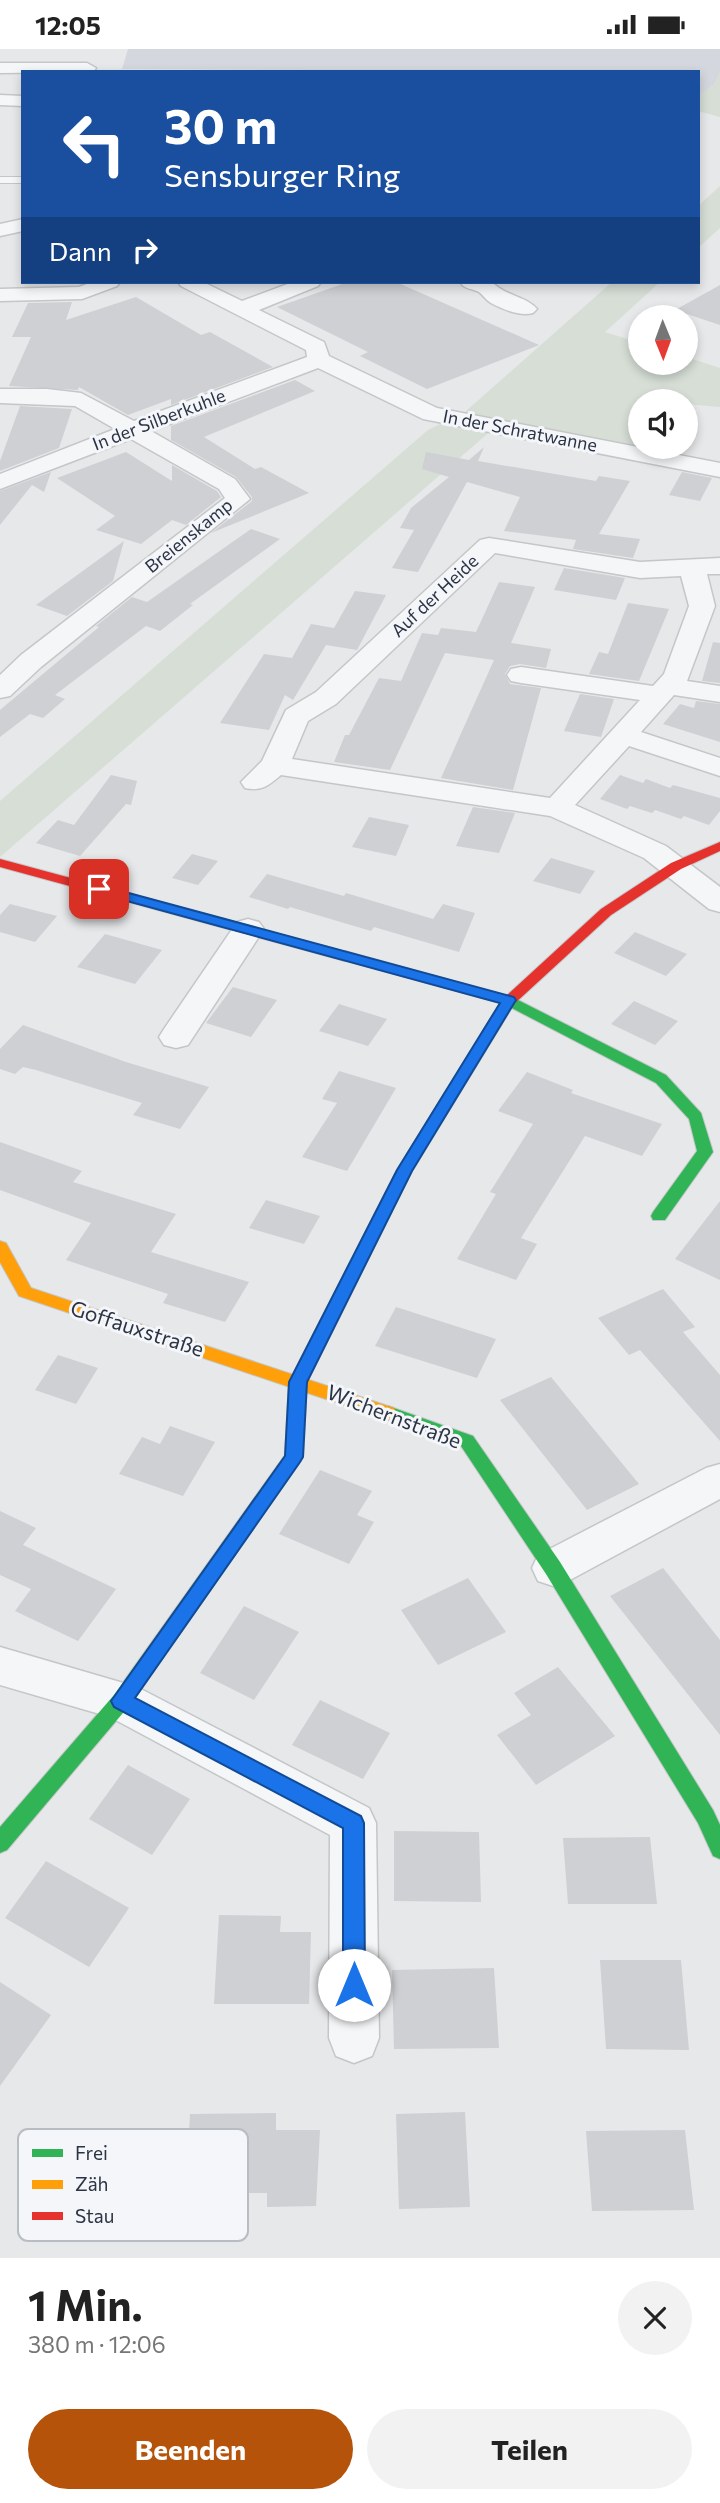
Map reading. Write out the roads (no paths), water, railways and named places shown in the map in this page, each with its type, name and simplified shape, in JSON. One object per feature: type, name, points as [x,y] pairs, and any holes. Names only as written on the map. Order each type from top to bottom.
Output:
[{"type":"street","points":[[0,68],[86,70],[103,60]]},
{"type":"street","points":[[0,100],[21,101]]},
{"type":"street","points":[[0,230],[21,225]]},
{"type":"street","points":[[0,295],[82,293],[105,284]]},
{"type":"street","name":"In der Schratwanne","points":[[192,284],[316,347],[319,360],[432,414],[720,470]]},
{"type":"street","points":[[244,308],[306,284]]},
{"type":"street","points":[[487,284],[497,298],[526,309]]},
{"type":"street","name":"In der Silberkuhle","points":[[0,482],[319,360]]},
{"type":"street","name":"Breienskamp","points":[[0,396],[47,396],[81,400],[227,484],[238,499],[31,661],[0,690]]},
{"type":"street","name":"Auf der Heide","points":[[676,866],[655,852],[557,809],[265,774],[296,716],[326,698],[489,545],[640,570],[720,566]]},
{"type":"street","points":[[557,809],[677,676],[708,630],[692,567]]},
{"type":"street","points":[[521,675],[720,694]]},
{"type":"street","points":[[622,735],[720,767]]},
{"type":"street","points":[[0,1843],[121,1701],[294,1457],[298,1382],[405,1170],[509,1000],[607,912],[676,866],[720,846]]},
{"type":"street","points":[[0,863],[509,1000],[661,1079],[696,1117],[705,1152],[659,1216]]},
{"type":"street","points":[[676,866],[720,902]]},
{"type":"street","points":[[176,1037],[248,929]]},
{"type":"street","name":"Goffauxstraße","points":[[0,1247],[25,1292],[298,1382]]},
{"type":"street","name":"Wichernstraße","points":[[298,1382],[467,1441],[553,1568],[706,1817],[720,1849]]},
{"type":"street","points":[[553,1568],[720,1480]]},
{"type":"street","points":[[0,1666],[121,1701],[353,1823],[354,2038]]},
{"type":"lane","points":[[0,180],[21,180]]}]
